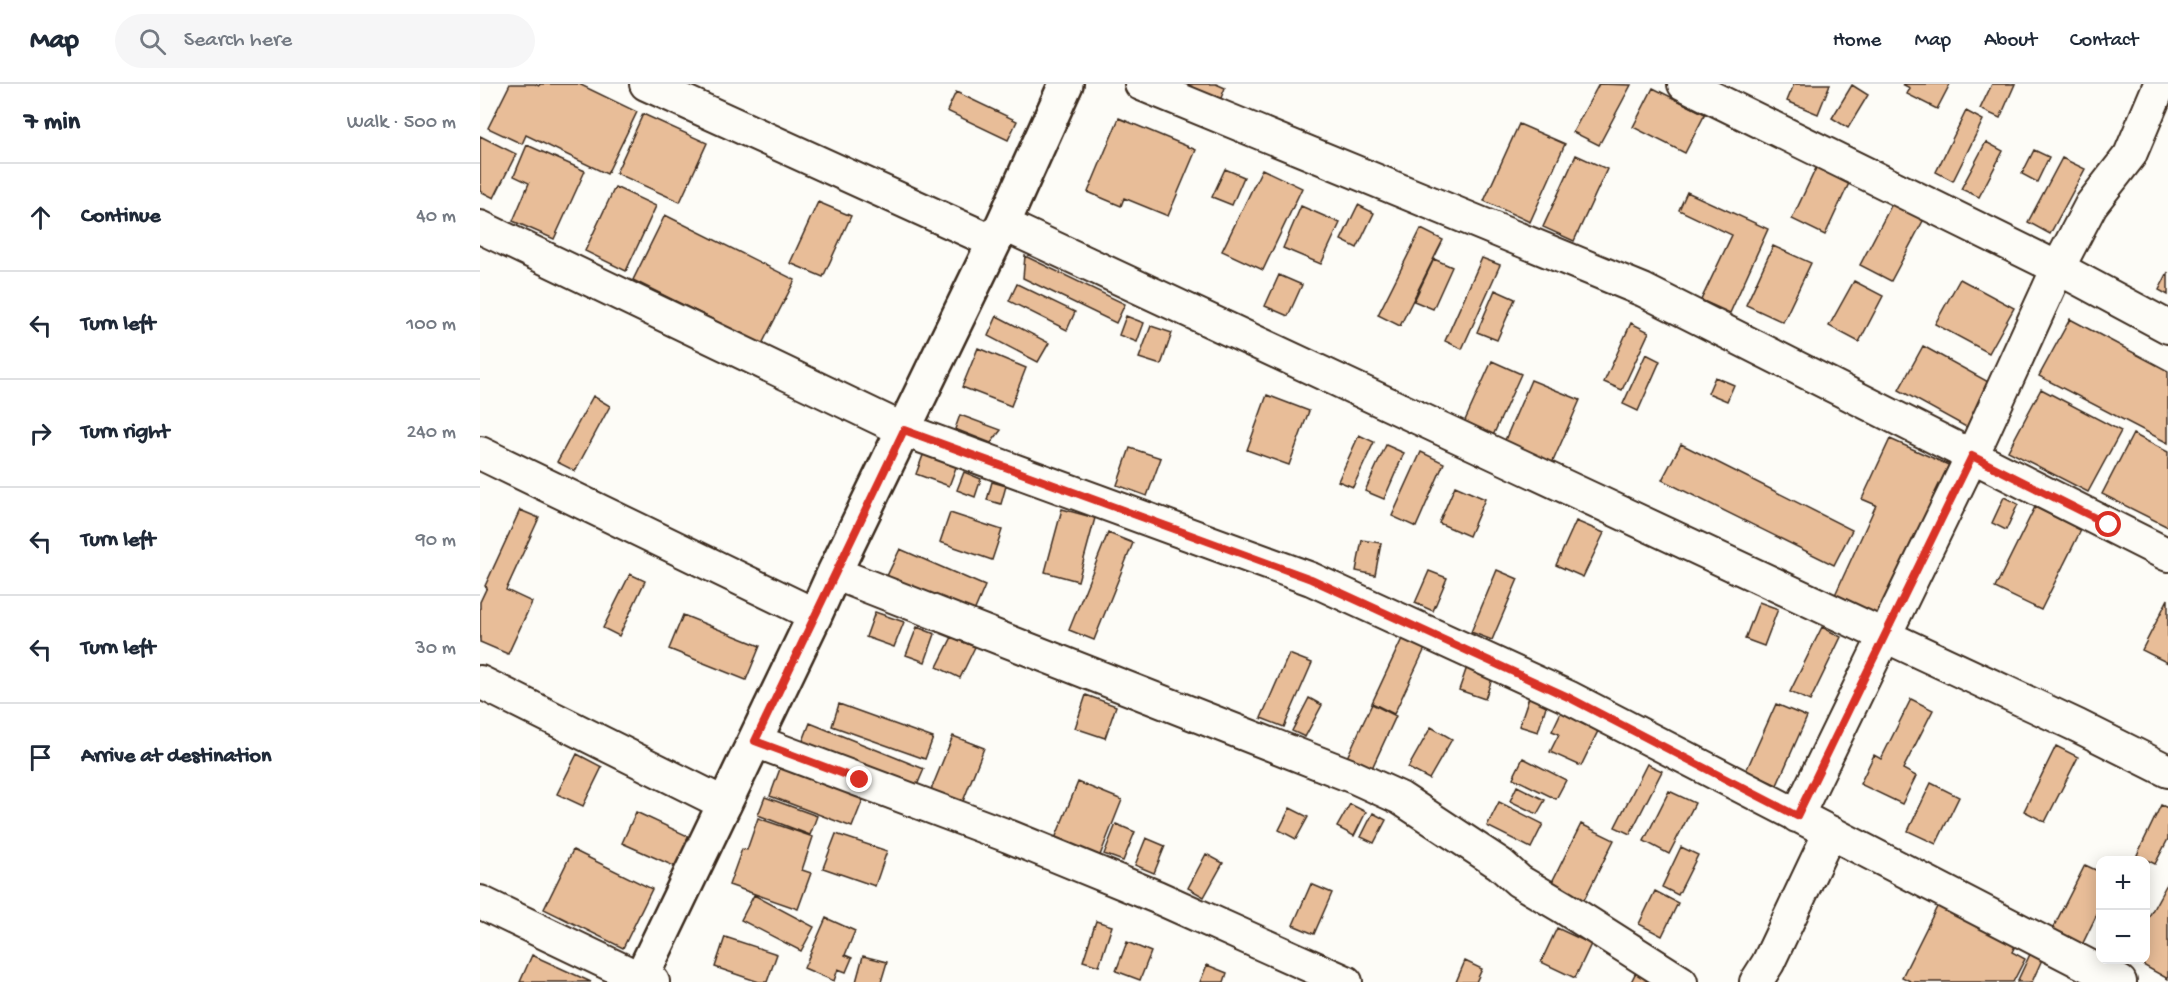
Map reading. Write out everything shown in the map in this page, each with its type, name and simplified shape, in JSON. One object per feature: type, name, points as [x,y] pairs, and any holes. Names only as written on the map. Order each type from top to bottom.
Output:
[{"type":"street","points":[[646,84],[998,233],[1885,636],[2078,726],[2168,771]]},
{"type":"street","points":[[480,902],[644,981],[725,804],[998,233],[1066,84]]},
{"type":"street","points":[[1141,84],[1643,290],[2168,555]]},
{"type":"street","points":[[1684,84],[2058,268],[2168,327]]},
{"type":"street","points":[[1797,816],[1972,456],[2058,268],[2091,205],[2130,155],[2153,91]]},
{"type":"street","points":[[480,227],[904,430],[1311,579],[1568,697],[2120,982]]},
{"type":"street","points":[[480,453],[815,615]]},
{"type":"street","points":[[834,573],[1354,777],[1400,798],[1500,864],[1519,881],[1681,982]]},
{"type":"street","points":[[480,682],[725,804]]},
{"type":"street","points":[[755,741],[1008,836],[1157,897],[1346,982]]},
{"type":"street","points":[[1756,982],[1768,963],[1830,832]]},
{"type":"building","points":[[510,84],[539,86],[540,84],[579,84],[637,112],[607,174],[526,135],[522,144],[488,128]]},
{"type":"building","points":[[1176,84],[1216,84],[1225,88],[1219,103]]},
{"type":"building","points":[[1599,84],[1631,85],[1599,145],[1573,132]]},
{"type":"building","points":[[1794,84],[1830,84],[1818,114],[1787,101]]},
{"type":"building","points":[[1902,84],[1950,84],[1937,109],[1907,94],[1910,88]]},
{"type":"building","points":[[1992,84],[2015,84],[2000,118],[1980,109]]},
{"type":"building","points":[[1852,85],[1868,95],[1848,128],[1832,118]]},
{"type":"building","points":[[1653,88],[1705,114],[1685,153],[1633,127]]},
{"type":"building","points":[[956,92],[1017,121],[1008,140],[947,111]]},
{"type":"building","points":[[1966,111],[1983,120],[1953,181],[1936,172]]},
{"type":"building","points":[[643,114],[707,143],[680,202],[616,173]]},
{"type":"building","points":[[1119,118],[1196,150],[1168,216],[1124,198],[1121,206],[1088,192]]},
{"type":"building","points":[[1519,124],[1565,144],[1530,222],[1484,201]]},
{"type":"building","points":[[480,136],[516,154],[494,198],[480,191]]},
{"type":"building","points":[[1986,142],[2003,151],[1979,197],[1961,189]]},
{"type":"building","points":[[527,145],[585,171],[554,239],[513,221],[529,183],[514,176]]},
{"type":"building","points":[[2034,150],[2049,157],[2037,182],[2022,174]]},
{"type":"building","points":[[1576,155],[1607,169],[1574,241],[1543,227]]},
{"type":"building","points":[[2062,158],[2085,169],[2050,234],[2028,222]]},
{"type":"building","points":[[1817,166],[1850,181],[1825,235],[1792,219]]},
{"type":"building","points":[[1225,169],[1244,177],[1232,205],[1212,197]]},
{"type":"building","points":[[1262,169],[1302,188],[1263,270],[1222,251]]},
{"type":"building","points":[[615,187],[656,206],[626,271],[585,251]]},
{"type":"building","points":[[1687,192],[1768,229],[1730,313],[1701,300],[1732,235],[1679,210]]},
{"type":"building","points":[[818,202],[851,216],[823,277],[790,263]]},
{"type":"building","points":[[1893,202],[1924,219],[1891,281],[1860,265]]},
{"type":"building","points":[[1358,205],[1374,213],[1357,248],[1341,240]]},
{"type":"building","points":[[1301,206],[1340,223],[1321,264],[1283,248]]},
{"type":"building","points":[[665,215],[795,280],[762,344],[633,280]]},
{"type":"building","points":[[1421,229],[1443,240],[1400,326],[1378,315]]},
{"type":"building","points":[[1773,246],[1811,263],[1783,322],[1746,305]]},
{"type":"building","points":[[1025,256],[1125,304],[1116,323],[1023,278]]},
{"type":"building","points":[[1482,258],[1500,265],[1462,349],[1445,341]]},
{"type":"building","points":[[1434,259],[1452,267],[1433,309],[1414,301]]},
{"type":"building","points":[[2168,272],[2168,295],[2159,290]]},
{"type":"building","points":[[1279,275],[1302,285],[1288,316],[1265,306]]},
{"type":"building","points":[[1960,279],[2014,308],[1989,353],[1935,324]]},
{"type":"building","points":[[1854,281],[1883,296],[1859,342],[1829,326]]},
{"type":"building","points":[[1017,284],[1075,312],[1067,330],[1009,301]]},
{"type":"building","points":[[1495,290],[1515,299],[1497,340],[1477,332]]},
{"type":"building","points":[[997,316],[1049,343],[1038,362],[988,336]]},
{"type":"building","points":[[1126,316],[1144,323],[1137,342],[1119,335]]},
{"type":"building","points":[[2070,319],[2168,371],[2168,443],[2039,376]]},
{"type":"building","points":[[1631,323],[1649,332],[1622,390],[1604,382]]},
{"type":"building","points":[[1151,326],[1172,333],[1161,365],[1139,358]]},
{"type":"building","points":[[1923,346],[1992,384],[1968,428],[1899,390]]},
{"type":"building","points":[[978,348],[1026,368],[1011,406],[962,387]]},
{"type":"building","points":[[1646,354],[1660,361],[1638,411],[1623,404]]},
{"type":"building","points":[[1492,361],[1521,374],[1491,440],[1462,427]]},
{"type":"building","points":[[1715,377],[1734,385],[1727,401],[1708,393]]},
{"type":"building","points":[[1531,380],[1580,400],[1550,468],[1502,447]]},
{"type":"building","points":[[2041,389],[2121,431],[2088,492],[2008,451]]},
{"type":"building","points":[[1267,395],[1309,411],[1289,465],[1247,450]]},
{"type":"building","points":[[593,396],[610,406],[575,471],[557,462]]},
{"type":"building","points":[[960,415],[1001,430],[991,443],[955,429]]},
{"type":"building","points":[[2133,434],[2168,452],[2168,527],[2102,494]]},
{"type":"building","points":[[1359,435],[1374,442],[1353,487],[1338,481]]},
{"type":"building","points":[[1890,439],[1953,467],[1884,619],[1834,597],[1876,505],[1862,499]]},
{"type":"building","points":[[1681,444],[1852,530],[1834,565],[1662,480]]},
{"type":"building","points":[[1386,445],[1404,453],[1384,499],[1365,491]]},
{"type":"building","points":[[1130,448],[1161,458],[1147,496],[1117,485]]},
{"type":"building","points":[[925,450],[958,462],[949,486],[916,474]]},
{"type":"building","points":[[1421,452],[1444,463],[1416,527],[1392,516]]},
{"type":"building","points":[[964,472],[981,479],[975,497],[957,490]]},
{"type":"building","points":[[992,482],[1006,486],[1001,504],[987,500]]},
{"type":"building","points":[[1455,486],[1485,499],[1469,536],[1439,523]]},
{"type":"building","points":[[2004,497],[2018,504],[2006,530],[1992,523]]},
{"type":"building","points":[[2035,507],[2081,530],[2041,610],[1995,588]]},
{"type":"building","points":[[1062,509],[1095,518],[1078,581],[1045,572]]},
{"type":"building","points":[[520,510],[539,518],[506,590],[532,602],[508,654],[480,642],[480,602]]},
{"type":"building","points":[[950,513],[1002,530],[992,560],[940,542]]},
{"type":"building","points":[[1576,521],[1604,533],[1583,577],[1556,565]]},
{"type":"building","points":[[1108,533],[1133,543],[1094,640],[1069,630]]},
{"type":"building","points":[[1362,540],[1381,543],[1375,575],[1356,571]]},
{"type":"building","points":[[900,549],[985,586],[973,614],[887,576]]},
{"type":"building","points":[[1497,570],[1518,579],[1492,640],[1471,632]]},
{"type":"building","points":[[1429,571],[1447,578],[1433,611],[1415,603]]},
{"type":"building","points":[[630,574],[645,581],[619,636],[603,628]]},
{"type":"building","points":[[2168,599],[2168,663],[2142,650]]},
{"type":"building","points":[[1759,602],[1778,609],[1764,646],[1745,639]]},
{"type":"building","points":[[875,612],[904,622],[894,647],[866,637]]},
{"type":"building","points":[[683,615],[760,646],[746,680],[669,649]]},
{"type":"building","points":[[917,627],[935,634],[925,662],[906,655]]},
{"type":"building","points":[[1822,627],[1841,637],[1810,701],[1790,692]]},
{"type":"building","points":[[1407,628],[1430,638],[1394,714],[1372,703]]},
{"type":"building","points":[[952,637],[975,647],[960,678],[937,667]]},
{"type":"building","points":[[1289,654],[1312,663],[1284,727],[1261,718]]},
{"type":"building","points":[[1468,664],[1494,673],[1485,699],[1459,690]]},
{"type":"building","points":[[1530,694],[1548,700],[1538,732],[1519,726]]},
{"type":"building","points":[[1086,695],[1116,706],[1105,738],[1075,728]]},
{"type":"building","points":[[1309,698],[1322,705],[1305,737],[1292,731]]},
{"type":"building","points":[[1911,699],[1933,710],[1903,769],[1916,776],[1902,804],[1860,784],[1874,755],[1881,759]]},
{"type":"building","points":[[839,704],[933,738],[925,759],[832,726]]},
{"type":"building","points":[[1372,704],[1396,716],[1367,779],[1342,768]]},
{"type":"building","points":[[1776,704],[1807,717],[1777,785],[1746,771]]},
{"type":"building","points":[[1563,708],[1581,716],[1578,722],[1598,731],[1581,766],[1550,752],[1559,734],[1552,731]]},
{"type":"building","points":[[810,723],[924,769],[912,797],[799,751]]},
{"type":"building","points":[[1431,727],[1452,739],[1429,779],[1408,768]]},
{"type":"building","points":[[953,736],[984,748],[958,814],[926,802]]},
{"type":"building","points":[[2056,746],[2078,757],[2045,822],[2024,811]]},
{"type":"building","points":[[577,754],[602,767],[583,806],[557,794]]},
{"type":"building","points":[[1523,758],[1566,780],[1556,799],[1513,778]]},
{"type":"building","points":[[1647,764],[1662,771],[1630,834],[1615,827]]},
{"type":"building","points":[[781,766],[864,797],[852,827],[770,796]]},
{"type":"building","points":[[1078,782],[1122,800],[1095,868],[1050,851]]},
{"type":"building","points":[[1931,783],[1959,797],[1936,844],[1908,831]]},
{"type":"building","points":[[1517,786],[1545,800],[1537,814],[1510,801]]},
{"type":"building","points":[[1669,791],[1695,803],[1669,854],[1644,841]]},
{"type":"building","points":[[765,797],[817,816],[810,835],[758,815]]},
{"type":"building","points":[[1499,802],[1543,824],[1531,848],[1487,826]]},
{"type":"building","points":[[1350,804],[1366,812],[1354,836],[1337,827]]},
{"type":"building","points":[[2161,805],[2168,808],[2168,839],[2155,864],[2150,862],[2150,856],[2137,855]]},
{"type":"building","points":[[1290,808],[1308,817],[1296,839],[1279,830]]},
{"type":"building","points":[[636,812],[690,837],[676,867],[622,843]]},
{"type":"building","points":[[1373,813],[1386,820],[1374,843],[1361,837]]},
{"type":"building","points":[[758,818],[813,837],[802,870],[811,873],[798,909],[729,885],[742,849],[747,850]]},
{"type":"building","points":[[1116,824],[1135,832],[1123,861],[1104,854]]},
{"type":"building","points":[[1581,824],[1614,840],[1579,910],[1546,894]]},
{"type":"building","points":[[836,834],[887,851],[875,886],[823,868]]},
{"type":"building","points":[[1146,838],[1165,846],[1154,873],[1135,865]]},
{"type":"building","points":[[1681,847],[1698,855],[1678,895],[1662,887]]},
{"type":"building","points":[[573,850],[652,889],[623,948],[544,909]]},
{"type":"building","points":[[1206,854],[1223,863],[1204,897],[1188,888]]},
{"type":"building","points":[[2085,865],[2096,870],[2096,916],[2080,949],[2050,934]]},
{"type":"building","points":[[2168,882],[2168,979],[2141,964],[2150,964],[2150,915]]},
{"type":"building","points":[[1311,884],[1332,893],[1314,934],[1293,925]]},
{"type":"building","points":[[1655,891],[1678,903],[1662,936],[1639,924]]},
{"type":"building","points":[[754,895],[814,927],[801,951],[741,920]]},
{"type":"building","points":[[1938,905],[2016,944],[2012,952],[2025,959],[2013,982],[1912,982],[1902,977]]},
{"type":"building","points":[[826,918],[855,931],[845,955],[852,958],[846,972],[838,969],[834,981],[804,968]]},
{"type":"building","points":[[1096,921],[1112,926],[1099,966],[1083,961]]},
{"type":"building","points":[[1557,928],[1591,944],[1575,978],[1541,962]]},
{"type":"building","points":[[725,937],[777,954],[767,982],[759,982],[715,967]]},
{"type":"building","points":[[1127,942],[1151,952],[1140,980],[1116,971]]},
{"type":"building","points":[[2032,950],[2044,955],[2032,982],[2017,982]]},
{"type":"building","points":[[532,955],[591,982],[520,982]]},
{"type":"building","points":[[863,956],[887,962],[881,982],[856,982]]},
{"type":"building","points":[[1465,961],[1482,969],[1476,982],[1456,982]]},
{"type":"building","points":[[1207,965],[1227,973],[1224,982],[1200,982]]},
{"type":"building","points":[[1636,972],[1656,982],[1631,982]]},
{"type":"route","points":[[860,780],[755,741],[904,430],[1311,579],[1568,697],[1797,816],[1972,456],[2109,525]]}]
